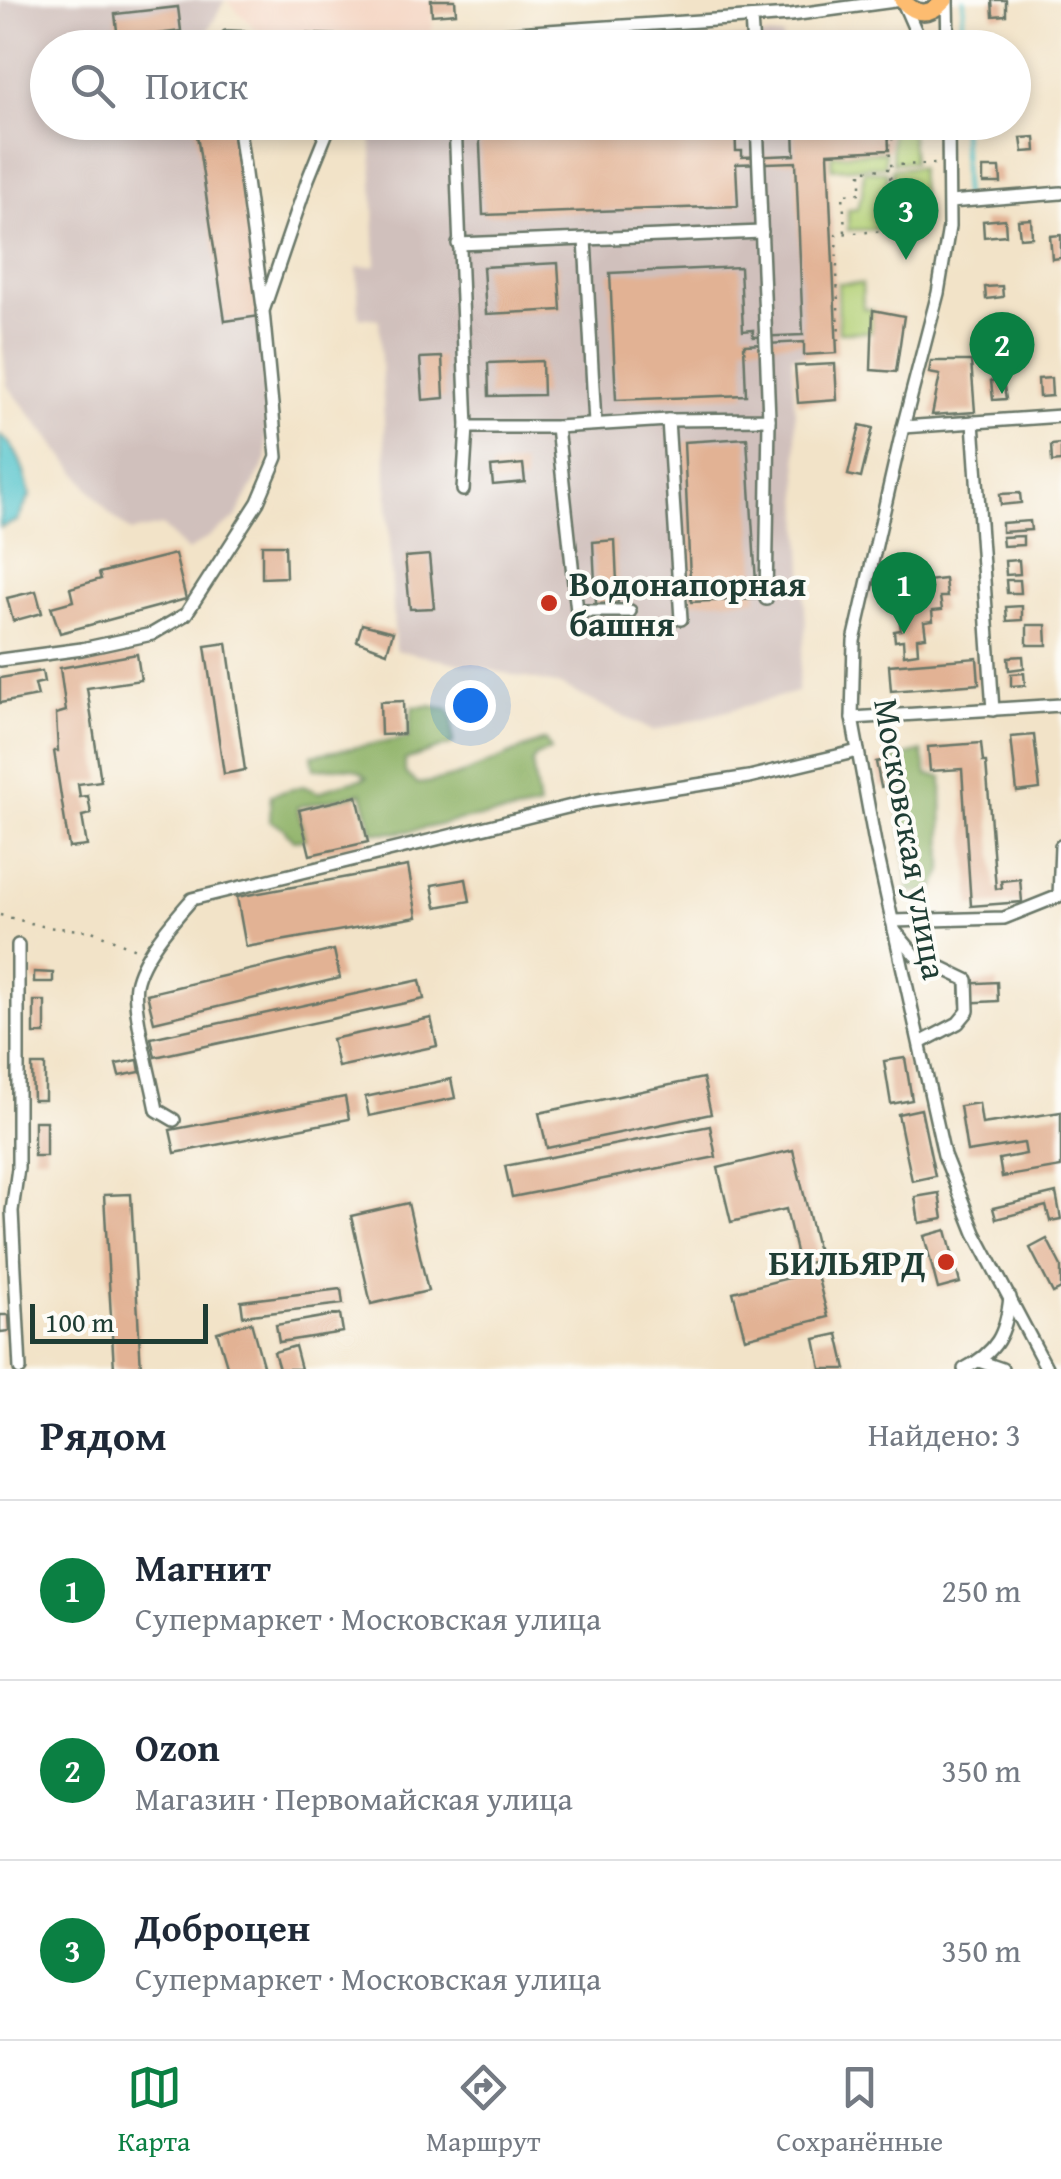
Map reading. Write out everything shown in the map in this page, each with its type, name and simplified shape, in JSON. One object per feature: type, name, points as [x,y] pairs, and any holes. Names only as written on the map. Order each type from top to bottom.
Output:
[{"type":"main road","points":[[902,0],[911,10],[922,13],[935,10],[946,0]]},
{"type":"street","points":[[579,30],[751,18],[902,0],[915,30]]},
{"type":"street","points":[[946,0],[947,30]]},
{"type":"street","points":[[751,18],[752,30]]},
{"type":"street","points":[[0,660],[152,634],[186,614],[258,502],[277,457],[240,140]]},
{"type":"street","points":[[263,311],[325,140]]},
{"type":"street","points":[[455,140],[467,426],[463,490]]},
{"type":"street","points":[[758,140],[769,419],[766,599]]},
{"type":"street","name":"Московская улица","points":[[949,140],[949,227],[938,294],[854,641],[852,718],[944,1155],[976,1233],[1047,1369]]},
{"type":"street","points":[[950,202],[1061,193]]},
{"type":"street","points":[[458,244],[762,232]]},
{"type":"street","points":[[585,239],[595,424]]},
{"type":"street","points":[[903,427],[1061,416]]},
{"type":"street","points":[[467,426],[557,427],[769,419]]},
{"type":"street","points":[[668,420],[680,619]]},
{"type":"street","points":[[973,422],[992,710]]},
{"type":"street","points":[[557,427],[576,611],[630,611]]},
{"type":"street","points":[[852,718],[1061,706]]},
{"type":"street","points":[[174,1120],[157,1110],[136,985],[159,936],[192,899],[592,801],[749,778],[858,751]]},
{"type":"street","points":[[893,926],[1004,918],[1059,896],[1061,846]]},
{"type":"street","points":[[893,926],[915,955],[966,980],[968,1011],[958,1023],[920,1043]]},
{"type":"street","points":[[18,944],[18,1168],[12,1210],[20,1369]]},
{"type":"street","points":[[906,981],[922,968],[932,966]]},
{"type":"street","points":[[964,1369],[997,1345],[1008,1317],[1010,1298]]},
{"type":"street","points":[[1028,1369],[1040,1355]]},
{"type":"street","points":[[980,1361],[1002,1369]]},
{"type":"path","points":[[889,140],[892,230]]},
{"type":"path","points":[[845,233],[843,194],[861,192],[860,170],[950,163]]},
{"type":"path","points":[[839,341],[836,234],[949,227]]},
{"type":"path","points":[[0,915],[46,928],[92,931],[150,956]]},
{"type":"shaded area","points":[[0,0],[225,0],[209,30],[30,30],[30,140],[234,140],[260,316],[267,459],[235,519],[188,551],[162,526],[131,532],[109,513],[7,385],[0,321]]},
{"type":"shaded area","points":[[226,0],[430,0],[433,30],[257,30]]},
{"type":"shaded area","points":[[372,140],[795,140],[798,207],[831,205],[837,353],[792,356],[806,626],[797,692],[653,731],[560,685],[395,650],[379,319],[359,317],[357,267],[376,266]]},
{"type":"green space","points":[[891,140],[911,140],[913,162],[893,163]]},
{"type":"green space","points":[[885,152],[885,166],[832,169],[831,155]]},
{"type":"green space","points":[[919,167],[923,224],[896,226],[892,169]]},
{"type":"green space","points":[[864,171],[887,172],[889,229],[848,230],[848,210],[857,209]]},
{"type":"green space","points":[[838,283],[862,284],[863,308],[873,310],[872,332],[839,332]]},
{"type":"green space","points":[[413,707],[448,709],[453,744],[405,760],[405,773],[418,784],[435,781],[545,740],[551,750],[536,756],[532,763],[539,807],[385,833],[373,832],[362,793],[297,807],[306,839],[293,840],[282,827],[270,821],[271,795],[303,786],[320,793],[367,777],[349,768],[314,769],[312,755],[408,738]]},
{"type":"green space","points":[[922,751],[927,775],[942,777],[943,871],[932,892],[909,892],[891,769],[895,758]]},
{"type":"water","points":[[0,435],[17,455],[30,496],[17,521],[0,528]]},
{"type":"building","points":[[431,0],[455,0],[456,13],[432,15]]},
{"type":"building","points":[[992,0],[1006,0],[1006,15],[993,16]]},
{"type":"building","points":[[178,7],[181,30],[117,30],[115,14]]},
{"type":"building","points":[[1035,137],[1036,151],[1023,152],[1021,140]]},
{"type":"building","points":[[198,140],[234,140],[260,316],[225,321]]},
{"type":"building","points":[[480,140],[736,140],[736,151],[742,151],[742,157],[795,155],[794,140],[889,140],[889,150],[828,153],[837,353],[804,355],[804,342],[744,345],[746,395],[616,400],[610,273],[740,267],[743,331],[753,330],[753,337],[803,335],[796,162],[736,164],[738,206],[483,215]]},
{"type":"building","points":[[983,168],[1000,168],[1001,183],[983,183]]},
{"type":"building","points":[[1005,219],[1006,235],[984,237],[983,221]]},
{"type":"building","points":[[1031,219],[1032,237],[1020,238],[1018,220]]},
{"type":"building","points":[[1061,235],[1061,258],[1052,259],[1050,236]]},
{"type":"building","points":[[558,263],[561,310],[486,314],[483,267]]},
{"type":"building","points":[[1002,286],[1003,297],[986,299],[985,287]]},
{"type":"building","points":[[873,310],[904,316],[896,372],[871,370]]},
{"type":"building","points":[[1006,330],[1008,345],[991,347],[990,332]]},
{"type":"building","points":[[442,357],[444,398],[423,400],[420,358]]},
{"type":"building","points":[[542,361],[543,395],[489,396],[488,363]]},
{"type":"building","points":[[931,361],[971,361],[975,412],[932,415],[940,375],[929,373]]},
{"type":"building","points":[[835,364],[837,400],[798,403],[795,366]]},
{"type":"building","points":[[1051,378],[1052,396],[1039,397],[1038,379]]},
{"type":"building","points":[[1003,380],[1006,399],[993,400],[991,381]]},
{"type":"building","points":[[860,425],[873,428],[861,478],[848,475]]},
{"type":"building","points":[[747,438],[757,599],[691,602],[684,442]]},
{"type":"building","points":[[1061,444],[1061,461],[1052,462],[1051,445]]},
{"type":"building","points":[[523,464],[525,482],[493,485],[491,467]]},
{"type":"building","points":[[1020,493],[1021,503],[1001,505],[1000,494]]},
{"type":"building","points":[[1030,521],[1031,530],[1002,532],[1002,523]]},
{"type":"building","points":[[1023,536],[1023,545],[1003,546],[1002,537]]},
{"type":"building","points":[[615,540],[618,603],[596,604],[593,542]]},
{"type":"building","points":[[262,545],[285,545],[286,577],[262,578]]},
{"type":"building","points":[[175,554],[186,599],[60,633],[51,607],[73,601],[70,588],[101,579],[99,573]]},
{"type":"building","points":[[429,555],[434,608],[410,609],[405,557]]},
{"type":"building","points":[[1019,560],[1020,574],[1006,575],[1005,561]]},
{"type":"building","points":[[945,579],[947,597],[940,597],[942,610],[932,611],[933,621],[924,622],[926,637],[917,638],[918,653],[904,655],[903,640],[895,641],[894,631],[901,630],[899,618],[906,617],[905,607],[912,606],[909,583]]},
{"type":"building","points":[[1006,580],[1020,580],[1021,593],[1007,593]]},
{"type":"building","points":[[36,591],[42,613],[13,621],[7,598]]},
{"type":"building","name":"Водонапорная башня","points":[[549,596],[556,603],[549,610],[542,603]]},
{"type":"building","points":[[1022,606],[1022,620],[1007,621],[1006,607]]},
{"type":"building","points":[[362,624],[393,632],[387,652],[357,641]]},
{"type":"building","points":[[1027,625],[1046,625],[1047,645],[1027,645]]},
{"type":"building","points":[[227,643],[245,770],[224,774],[205,646]]},
{"type":"building","points":[[137,654],[141,680],[87,688],[101,781],[78,784],[80,797],[88,796],[91,814],[82,816],[87,846],[69,848],[54,751],[58,751],[56,714],[66,711],[60,668]]},
{"type":"building","points":[[1023,656],[1024,668],[1009,670],[1008,657]]},
{"type":"building","points":[[977,658],[979,684],[891,691],[889,665]]},
{"type":"building","points":[[42,671],[44,682],[35,684],[38,696],[0,703],[0,678]]},
{"type":"building","points":[[1024,673],[1025,685],[1011,686],[1011,674]]},
{"type":"building","points":[[403,701],[404,734],[381,735],[380,702]]},
{"type":"building","points":[[1034,735],[1040,789],[1017,792],[1011,737]]},
{"type":"building","points":[[981,743],[986,762],[996,889],[1002,888],[1001,881],[1020,879],[1022,902],[971,906],[962,769],[930,771],[928,747]]},
{"type":"building","points":[[885,760],[890,786],[881,787],[876,762]]},
{"type":"building","points":[[357,796],[368,842],[310,855],[299,810]]},
{"type":"building","points":[[408,866],[417,917],[246,947],[237,897]]},
{"type":"building","points":[[466,879],[470,901],[436,907],[432,885]]},
{"type":"building","points":[[334,950],[340,978],[154,1022],[147,994]]},
{"type":"building","points":[[34,972],[53,973],[53,982],[34,982]]},
{"type":"building","points":[[420,980],[424,999],[155,1057],[151,1038]]},
{"type":"building","points":[[997,982],[998,1001],[961,1003],[960,984]]},
{"type":"building","points":[[34,1001],[45,1001],[45,1034],[34,1034]]},
{"type":"building","points":[[431,1018],[437,1046],[338,1067],[332,1039]]},
{"type":"building","points":[[905,1058],[912,1100],[891,1104],[884,1061]]},
{"type":"building","points":[[138,1060],[140,1072],[119,1076],[116,1064]]},
{"type":"building","points":[[32,1065],[45,1065],[45,1100],[33,1100]]},
{"type":"building","points":[[703,1078],[711,1114],[547,1148],[539,1113]]},
{"type":"building","points":[[451,1079],[455,1098],[369,1116],[365,1097]]},
{"type":"building","points":[[345,1097],[349,1119],[175,1153],[170,1130]]},
{"type":"building","points":[[979,1103],[982,1124],[1061,1112],[1061,1167],[1002,1177],[999,1159],[1026,1154],[1024,1143],[967,1152],[960,1106]]},
{"type":"building","points":[[921,1109],[935,1176],[912,1181],[898,1114]]},
{"type":"building","points":[[34,1121],[46,1121],[46,1156],[34,1156]]},
{"type":"building","points":[[710,1126],[716,1157],[512,1197],[505,1166]]},
{"type":"building","points":[[793,1150],[820,1260],[799,1265],[786,1209],[731,1222],[718,1168]]},
{"type":"building","points":[[939,1193],[943,1219],[919,1223],[915,1197]]},
{"type":"building","points":[[1056,1193],[1061,1219],[1050,1221],[1046,1206],[996,1219],[993,1208]]},
{"type":"building","points":[[131,1194],[141,1369],[114,1369],[104,1195]]},
{"type":"building","points":[[408,1203],[428,1291],[371,1304],[351,1216]]},
{"type":"building","points":[[946,1230],[960,1283],[938,1289],[924,1236]]},
{"type":"building","points":[[1047,1239],[1061,1266],[1061,1289],[1053,1293],[1030,1248]]},
{"type":"building","points":[[816,1271],[828,1317],[745,1338],[733,1292]]},
{"type":"building","points":[[341,1289],[343,1304],[243,1316],[241,1301]]},
{"type":"building","points":[[340,1314],[343,1332],[279,1342],[276,1325]]},
{"type":"building","points":[[0,1315],[9,1315],[10,1331],[0,1332]]},
{"type":"building","points":[[251,1322],[264,1369],[228,1369],[217,1332]]},
{"type":"building","points":[[838,1334],[846,1369],[821,1369],[815,1339]]},
{"type":"building","points":[[295,1346],[301,1369],[279,1369],[274,1352]]},
{"type":"waterway","points":[[962,30],[964,0]]},
{"type":"waterway","points":[[962,140],[964,208]]},
{"type":"place","name":"Доброцен","points":[[906,260]]},
{"type":"place","name":"Ozon","points":[[1002,394]]},
{"type":"place","name":"Водонапорная башня","points":[[549,603]]},
{"type":"place","name":"Магнит","points":[[904,634]]},
{"type":"place","name":"БИЛЬЯРД","points":[[946,1262]]}]
